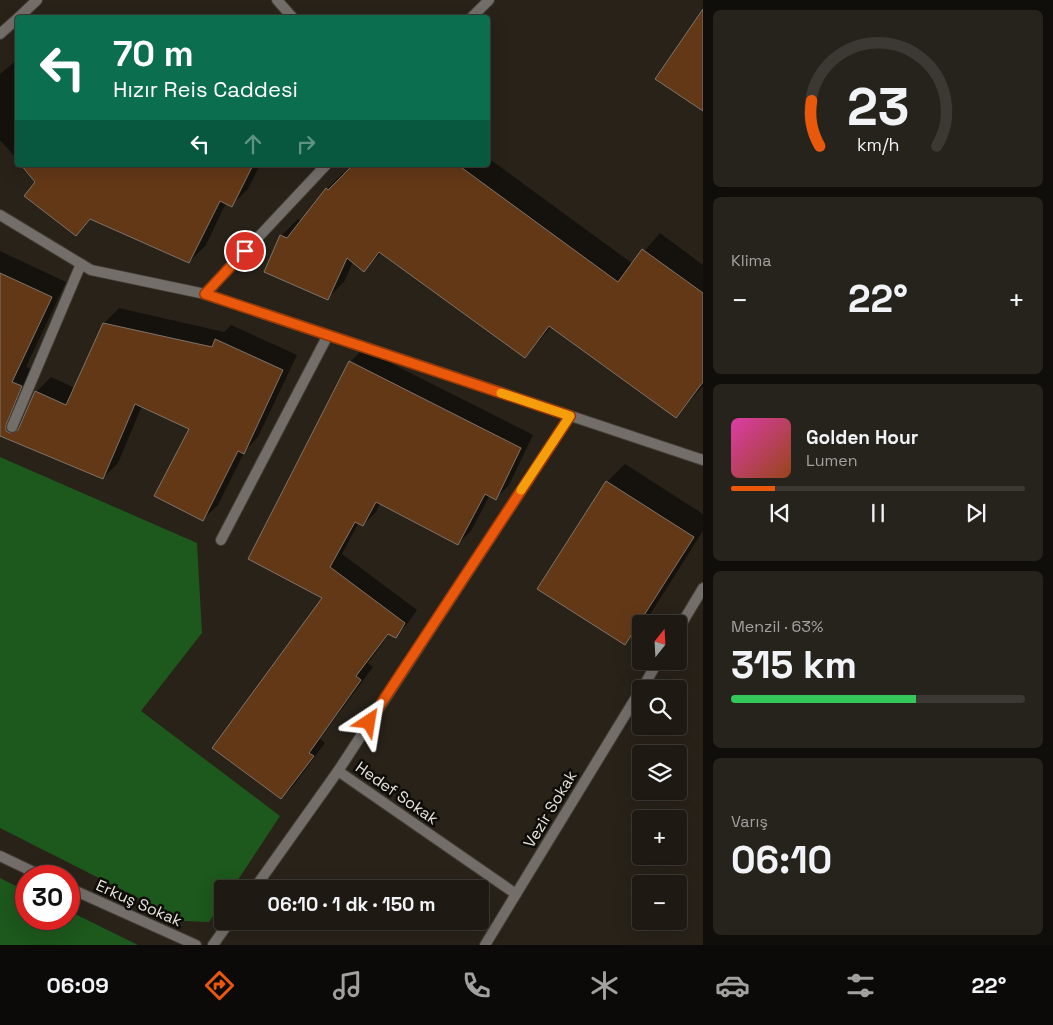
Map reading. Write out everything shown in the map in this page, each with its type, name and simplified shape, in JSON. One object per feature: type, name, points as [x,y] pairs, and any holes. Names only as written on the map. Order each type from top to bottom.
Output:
[{"type":"street","points":[[21,15],[36,0]]},
{"type":"street","points":[[278,0],[290,15]]},
{"type":"street","points":[[474,15],[489,0]]},
{"type":"street","points":[[0,34],[15,21]]},
{"type":"street","points":[[205,294],[324,167]]},
{"type":"street","points":[[0,215],[91,270],[205,294],[703,460]]},
{"type":"street","points":[[12,427],[81,264]]},
{"type":"street","points":[[221,540],[328,335]]},
{"type":"street","name":"Hedef Sokak","points":[[516,894],[338,771],[570,416]]},
{"type":"street","points":[[687,615],[703,588]]},
{"type":"street","name":"Vezir Sokak","points":[[485,945],[632,704]]},
{"type":"street","points":[[260,880],[338,771]]},
{"type":"street","points":[[0,856],[19,865]]},
{"type":"street","name":"Erkuş Sokak","points":[[80,893],[196,945]]},
{"type":"street","points":[[214,945],[224,930]]},
{"type":"green space","points":[[0,457],[197,543],[202,633],[141,711],[280,816],[238,880],[214,880],[214,914],[209,922],[184,921],[80,868],[80,865],[73,865],[0,828]]},
{"type":"green space","points":[[0,878],[15,886],[15,930],[80,930],[80,916],[138,945],[0,945]]},
{"type":"building","points":[[703,9],[703,111],[655,79]]},
{"type":"building","points":[[23,167],[252,167],[232,207],[220,201],[189,263],[90,219],[76,236],[24,196],[35,182]]},
{"type":"building","points":[[351,167],[461,167],[618,282],[642,249],[703,293],[703,382],[676,418],[549,326],[525,358],[379,252],[364,272],[347,258],[328,300],[264,272],[280,235],[287,238],[326,188],[328,190]]},
{"type":"building","points":[[0,273],[52,297],[12,382],[22,386],[6,425],[6,431],[10,433],[18,430],[35,391],[66,405],[103,323],[212,347],[215,339],[283,370],[244,454],[238,451],[203,521],[154,496],[189,429],[135,404],[103,479],[0,436]]},
{"type":"building","points":[[349,361],[521,448],[496,500],[485,494],[458,545],[376,502],[363,526],[355,522],[330,567],[405,623],[396,638],[388,634],[356,676],[361,680],[309,753],[314,756],[281,799],[212,748],[322,598],[248,559]]},
{"type":"building","points":[[606,481],[694,537],[644,615],[632,615],[632,634],[625,645],[537,589]]},
{"type":"slow traffic","points":[[501,393],[570,416],[521,490]]},
{"type":"route","points":[[245,251],[205,294],[570,416],[369,722]]}]
